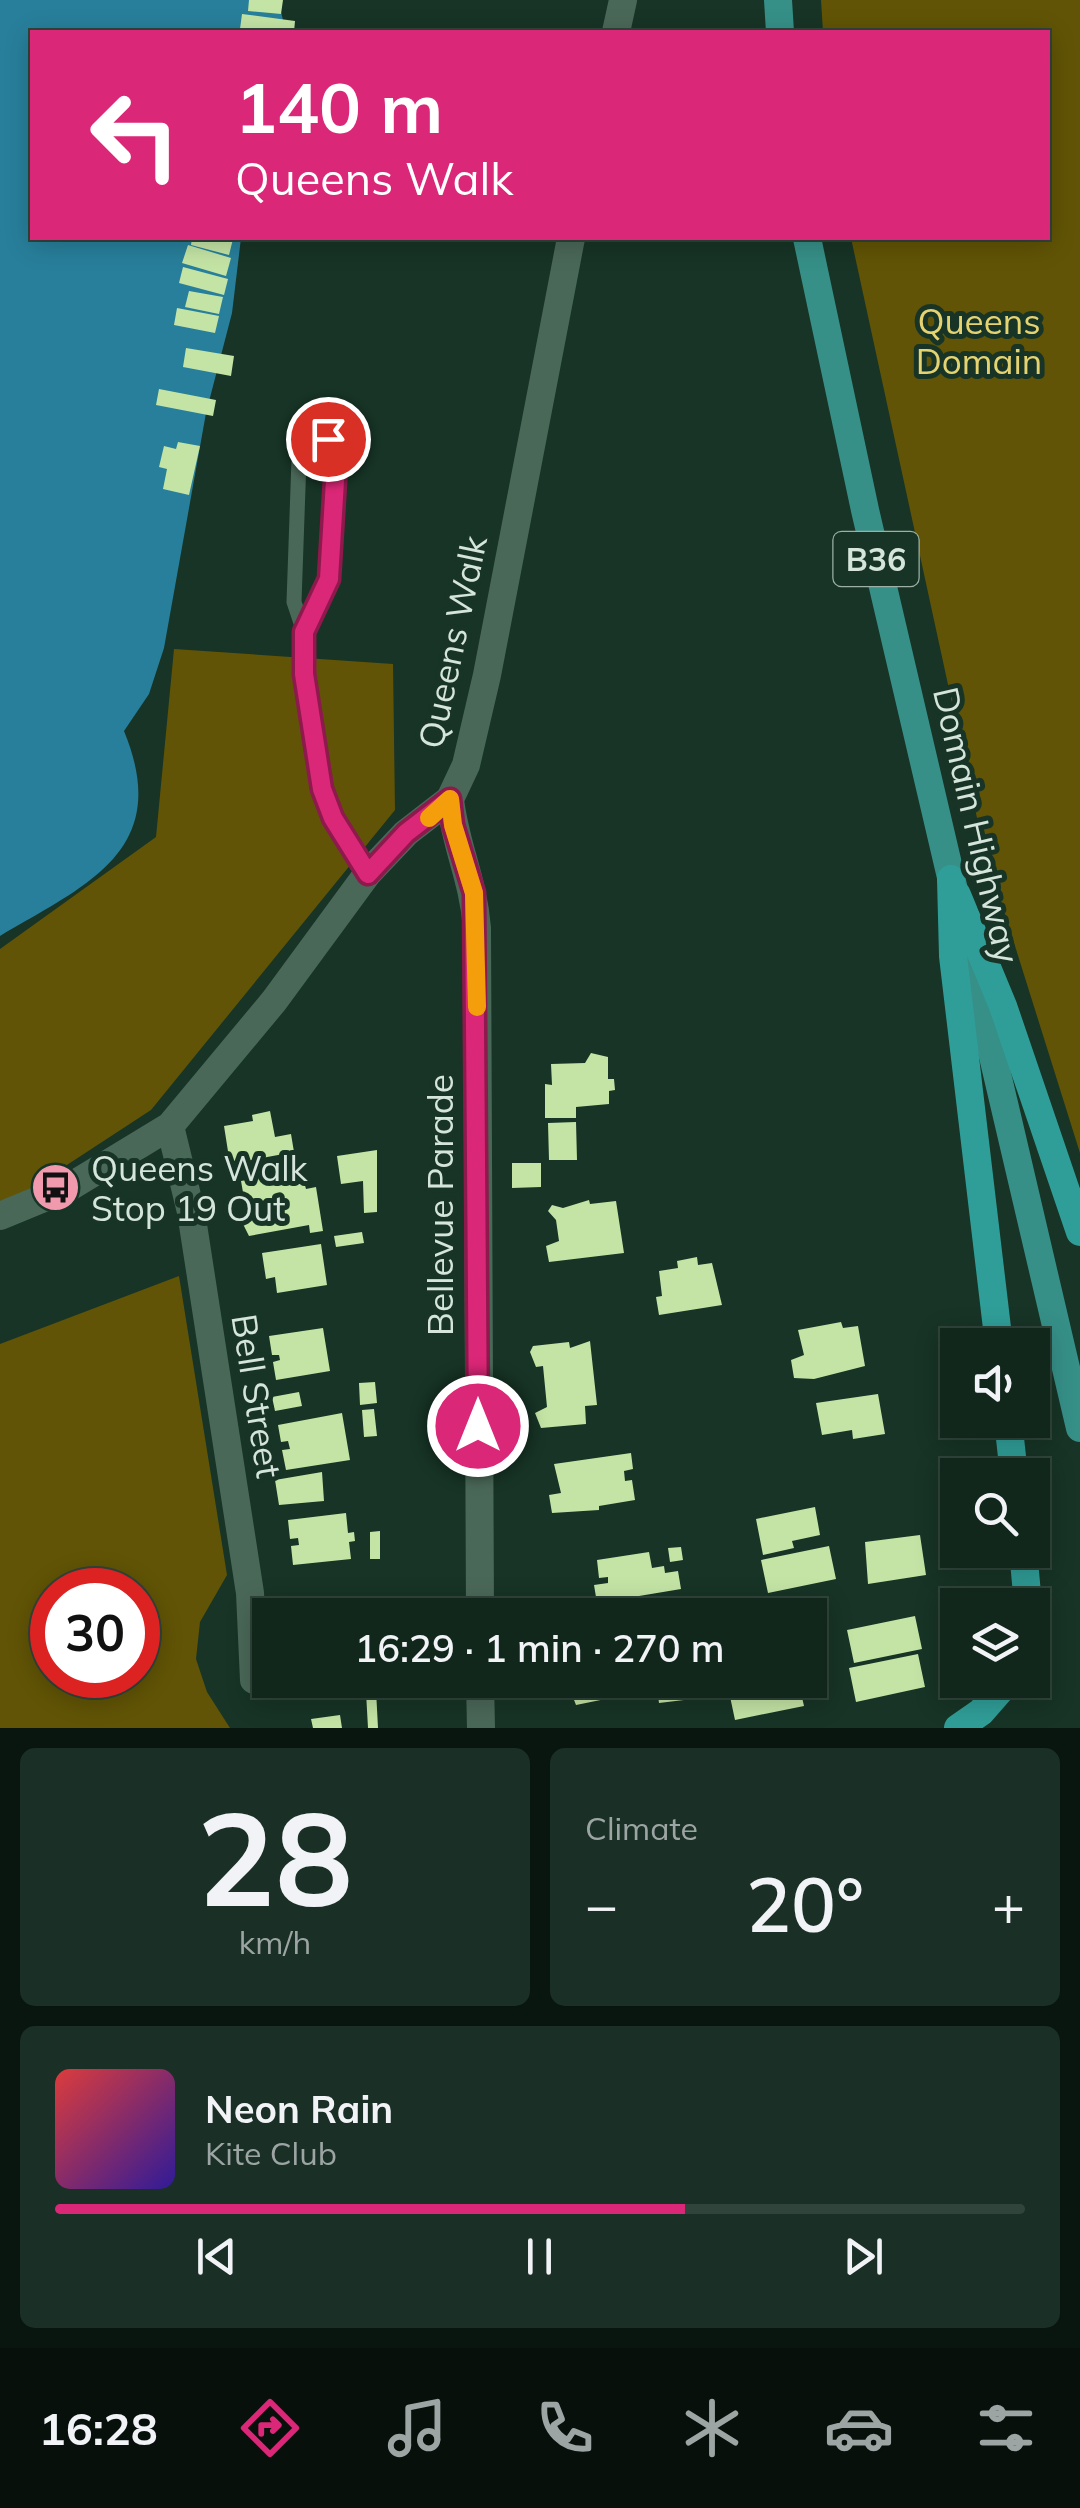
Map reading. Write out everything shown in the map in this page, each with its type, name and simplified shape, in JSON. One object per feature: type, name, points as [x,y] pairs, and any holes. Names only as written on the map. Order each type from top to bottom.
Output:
[{"type":"highway","points":[[951,879],[1003,1006],[1080,1232]]},
{"type":"highway","points":[[951,879],[953,956],[997,1328]]},
{"type":"highway","points":[[958,1728],[993,1698]]},
{"type":"main road","points":[[778,0],[780,30]]},
{"type":"main road","name":"Domain Highway","points":[[806,240],[1080,1428]]},
{"type":"street","points":[[616,30],[623,0]]},
{"type":"street","name":"Queens Walk","points":[[0,1216],[68,1188],[170,1126],[274,1002],[368,874],[406,833],[450,799],[466,765],[487,675],[571,240]]},
{"type":"street","name":"Bellevue Parade","points":[[450,799],[453,825],[470,872],[477,928],[480,1598]]},
{"type":"street","name":"Bell Street","points":[[170,1126],[191,1212],[250,1593],[252,1636]]},
{"type":"street","points":[[480,1698],[481,1728]]},
{"type":"lane","points":[[304,632],[329,579],[337,448],[328,439],[315,443],[299,459],[294,602],[304,632],[304,674],[322,789],[333,818],[368,874]]},
{"type":"green space","name":"Queens Domain","points":[[821,0],[1080,0],[1080,1153],[982,841],[851,240],[1050,240],[1050,30],[823,30]]},
{"type":"green space","points":[[174,649],[393,664],[395,810],[151,1110],[18,1197],[0,1201],[0,949],[156,837]]},
{"type":"green space","points":[[179,1276],[227,1575],[200,1622],[196,1659],[207,1692],[230,1728],[0,1728],[0,1344]]},
{"type":"water","points":[[0,0],[278,0],[286,30],[30,30],[30,240],[241,240],[232,313],[206,413],[164,648],[149,694],[124,731],[136,772],[138,806],[130,834],[113,859],[91,880],[0,936]]},
{"type":"building","points":[[249,0],[283,0],[281,14],[248,11]]},
{"type":"building","points":[[242,14],[295,21],[294,30],[240,29]]},
{"type":"building","points":[[192,240],[233,240],[229,255],[191,245]]},
{"type":"building","points":[[188,245],[231,258],[226,276],[182,263]]},
{"type":"building","points":[[183,267],[228,279],[224,295],[179,283]]},
{"type":"building","points":[[189,291],[223,297],[219,314],[185,307]]},
{"type":"building","points":[[177,308],[219,316],[215,333],[174,325]]},
{"type":"building","points":[[186,348],[234,356],[231,376],[183,367]]},
{"type":"building","points":[[159,389],[216,400],[213,416],[156,405]]},
{"type":"building","points":[[178,442],[200,446],[189,495],[163,489],[167,469],[159,467],[164,446],[176,449]]},
{"type":"building","points":[[591,1053],[608,1057],[608,1079],[614,1079],[615,1090],[609,1091],[609,1104],[576,1107],[576,1118],[545,1118],[545,1084],[552,1085],[551,1064],[585,1063]]},
{"type":"building","points":[[270,1111],[275,1137],[291,1134],[294,1152],[230,1164],[224,1126],[253,1121],[252,1115]]},
{"type":"building","points":[[576,1122],[577,1160],[549,1160],[548,1123]]},
{"type":"building","points":[[377,1150],[377,1212],[364,1213],[363,1181],[341,1184],[337,1156]]},
{"type":"building","points":[[512,1163],[541,1163],[541,1187],[512,1188]]},
{"type":"building","points":[[301,1171],[306,1189],[316,1187],[323,1231],[310,1233],[309,1225],[249,1236],[243,1224],[246,1216],[254,1215],[251,1196],[244,1198],[241,1181]]},
{"type":"building","points":[[589,1200],[590,1204],[616,1201],[624,1253],[549,1262],[546,1246],[559,1241],[556,1220],[548,1211],[552,1205],[563,1208]]},
{"type":"building","points":[[362,1232],[364,1243],[336,1247],[334,1236]]},
{"type":"building","points":[[321,1244],[327,1285],[277,1293],[275,1277],[266,1279],[262,1253]]},
{"type":"building","points":[[697,1257],[698,1265],[712,1263],[722,1305],[659,1315],[659,1271],[678,1268],[677,1261]]},
{"type":"building","points":[[841,1322],[843,1328],[858,1326],[865,1366],[814,1379],[794,1378],[791,1360],[804,1355],[798,1330]]},
{"type":"building","points":[[323,1328],[330,1371],[276,1380],[273,1362],[280,1360],[279,1355],[272,1355],[269,1336]]},
{"type":"building","points":[[590,1341],[597,1405],[585,1406],[586,1424],[541,1428],[535,1413],[547,1407],[543,1366],[536,1367],[530,1352],[533,1346],[569,1342],[570,1348]]},
{"type":"building","points":[[375,1382],[377,1403],[360,1405],[359,1383]]},
{"type":"building","points":[[299,1392],[302,1406],[275,1411],[272,1397]]},
{"type":"building","points":[[878,1394],[885,1434],[853,1439],[852,1430],[822,1435],[816,1403]]},
{"type":"building","points":[[374,1409],[377,1436],[364,1437],[362,1410]]},
{"type":"building","points":[[342,1413],[350,1460],[286,1470],[282,1450],[290,1449],[288,1441],[281,1442],[278,1425]]},
{"type":"building","points":[[631,1453],[633,1469],[624,1471],[625,1481],[632,1480],[635,1500],[599,1506],[599,1510],[552,1513],[549,1495],[561,1493],[554,1464]]},
{"type":"building","points":[[322,1472],[324,1501],[279,1505],[275,1480]]},
{"type":"building","points":[[815,1507],[820,1535],[792,1541],[794,1548],[763,1555],[756,1519]]},
{"type":"building","points":[[346,1513],[348,1533],[354,1532],[355,1541],[349,1542],[351,1559],[293,1565],[291,1546],[299,1545],[298,1538],[290,1539],[288,1520]]},
{"type":"building","points":[[380,1531],[380,1559],[370,1559],[370,1532]]},
{"type":"building","points":[[920,1535],[926,1575],[868,1584],[865,1542]]},
{"type":"building","points":[[829,1546],[836,1579],[768,1593],[761,1560]]},
{"type":"building","points":[[681,1547],[683,1560],[670,1562],[668,1548]]},
{"type":"building","points":[[649,1552],[652,1568],[664,1566],[665,1573],[678,1571],[681,1589],[627,1598],[596,1598],[594,1585],[608,1583],[608,1577],[599,1578],[597,1560]]},
{"type":"building","points":[[915,1616],[922,1649],[854,1663],[847,1630]]},
{"type":"building","points":[[918,1654],[925,1687],[856,1702],[849,1668]]},
{"type":"building","points":[[366,1698],[376,1698],[378,1728],[368,1728]]},
{"type":"building","points":[[573,1698],[610,1698],[576,1705]]},
{"type":"building","points":[[658,1698],[684,1698],[684,1700],[659,1703]]},
{"type":"building","points":[[730,1698],[802,1698],[804,1706],[735,1720]]},
{"type":"building","points":[[340,1715],[342,1728],[313,1728],[311,1719]]},
{"type":"slow traffic","points":[[429,818],[450,799],[453,825],[474,893],[477,1007]]},
{"type":"place","name":"Queens Walk Stop 19 Out","points":[[56,1188]]},
{"type":"route","points":[[328,439],[337,448],[329,579],[304,632],[304,674],[322,789],[333,818],[368,874],[406,833],[450,799],[453,825],[474,893],[478,1426]]}]
